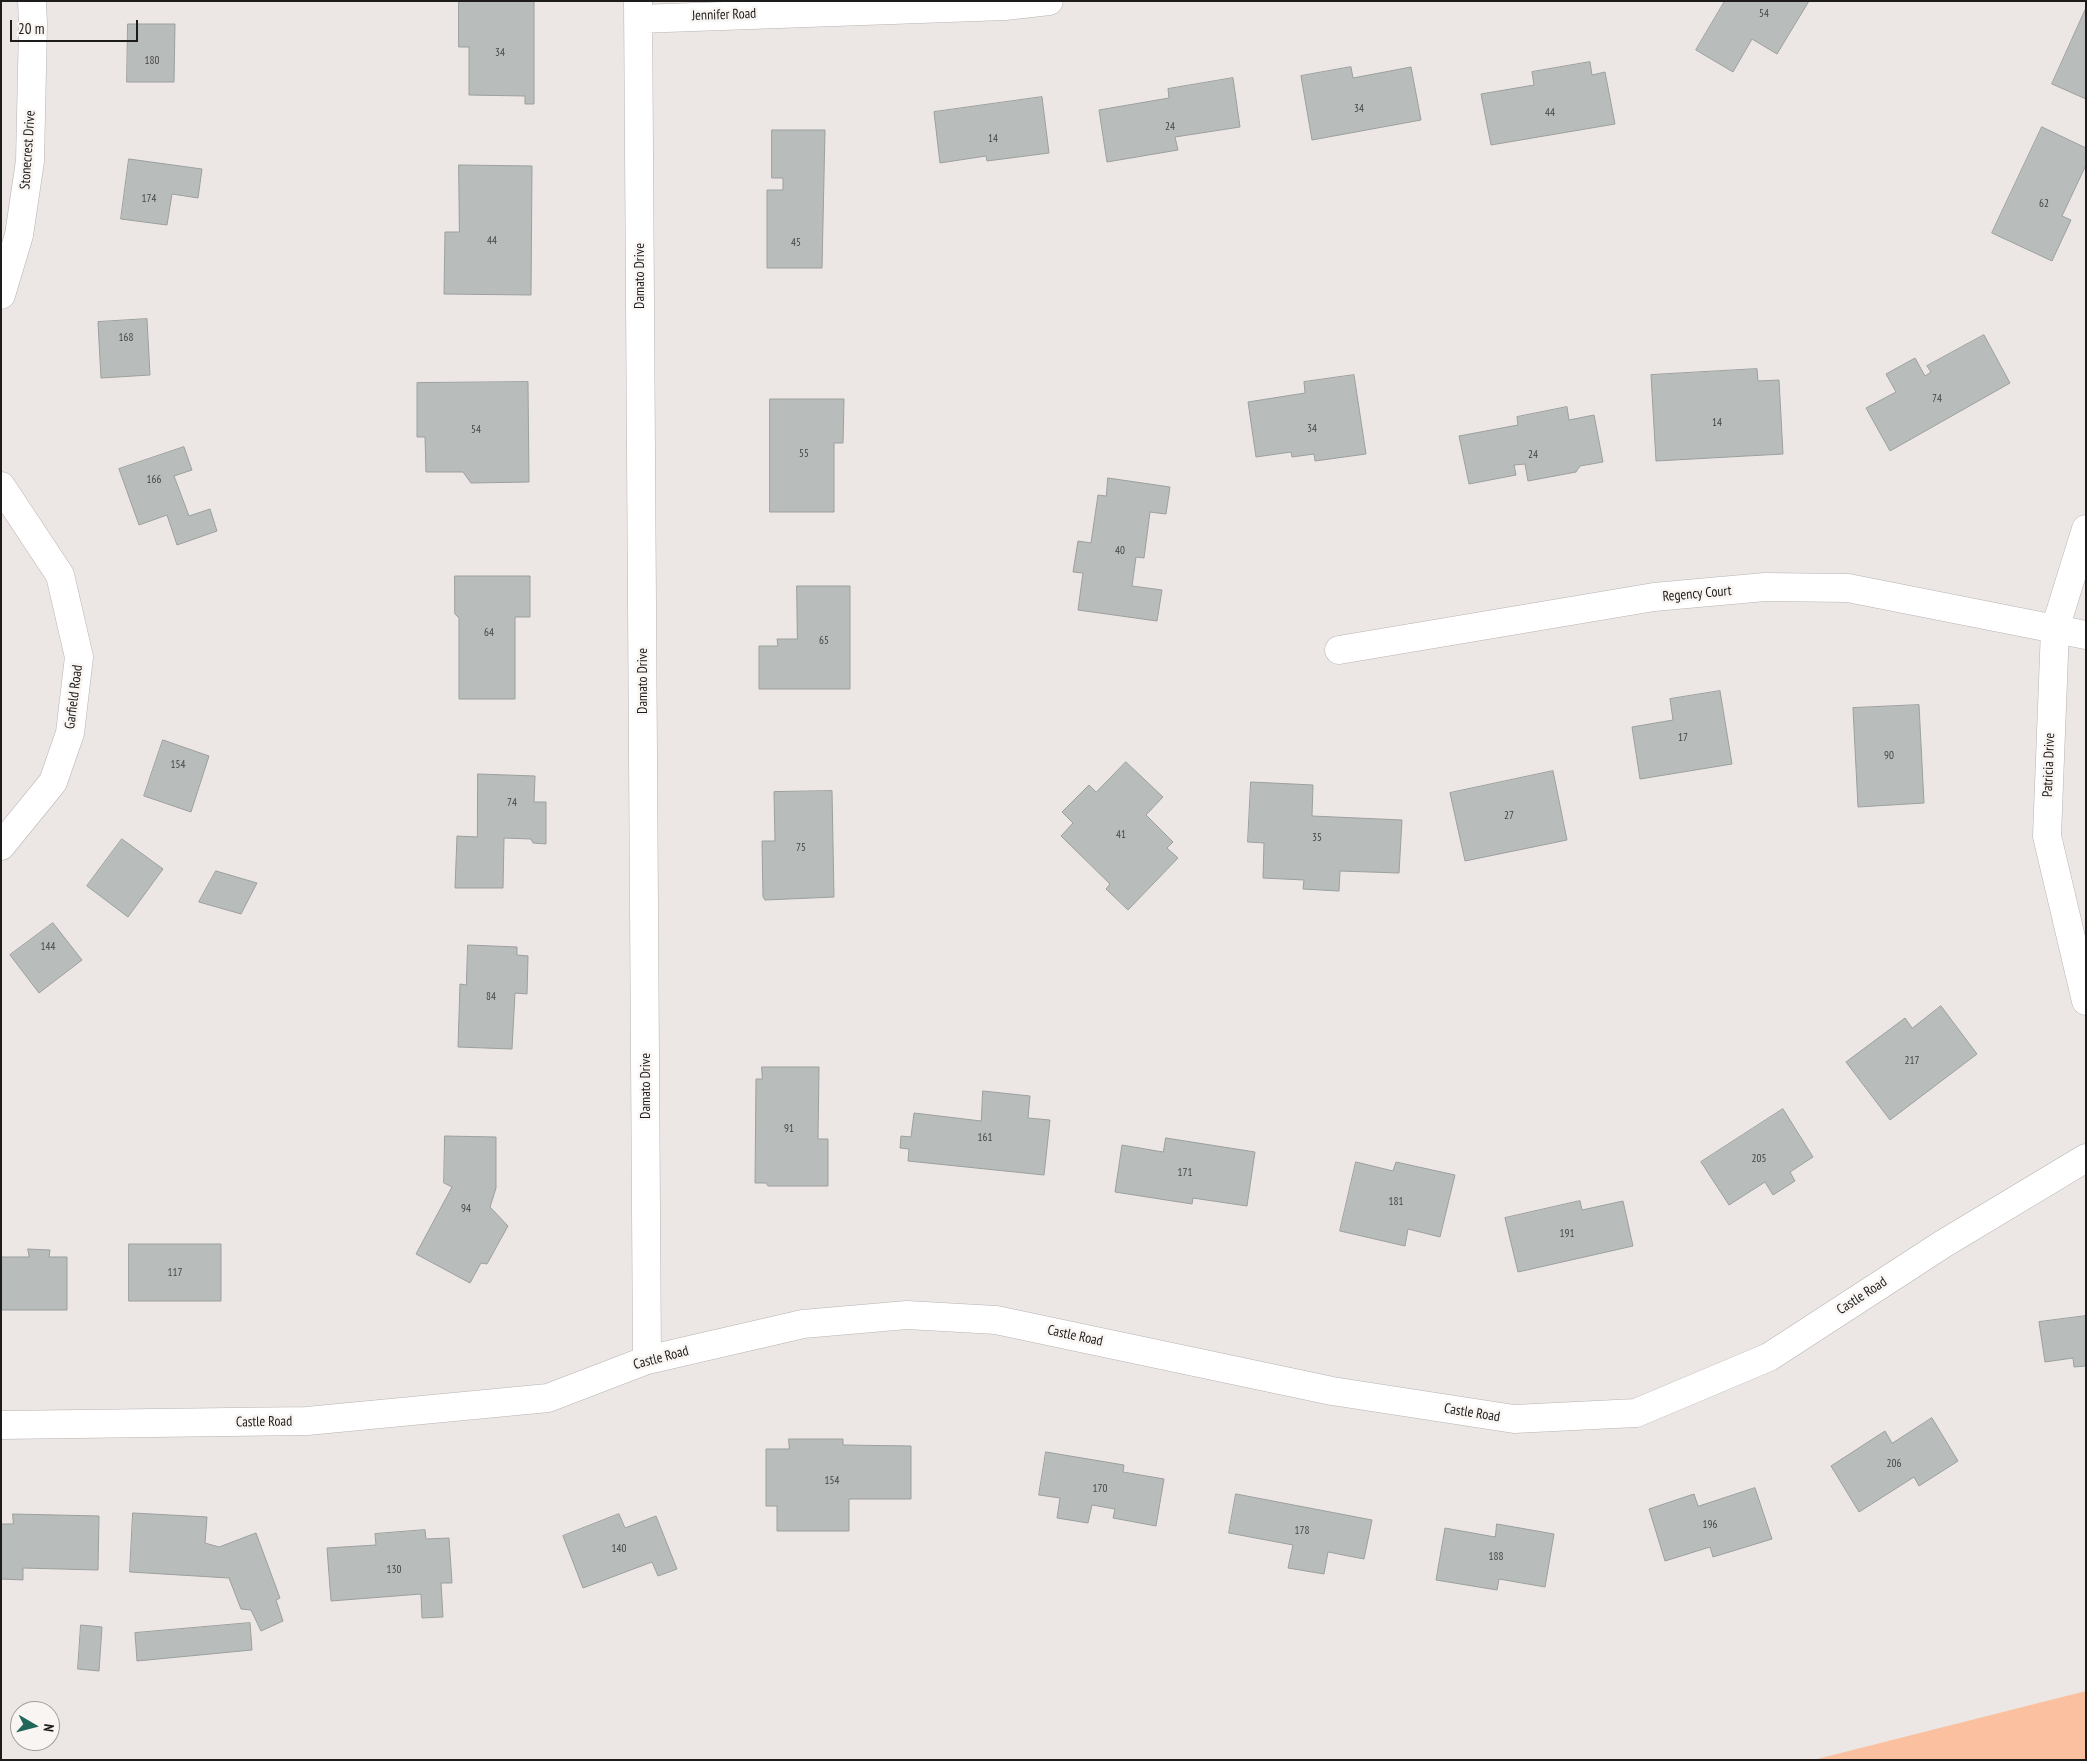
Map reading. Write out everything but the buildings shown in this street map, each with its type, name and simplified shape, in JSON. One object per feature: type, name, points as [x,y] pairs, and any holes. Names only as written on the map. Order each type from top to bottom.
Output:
[{"type":"street","name":"Stonecrest Drive","points":[[1,296],[19,235],[30,161],[32,1]]},
{"type":"street","name":"Jennifer Road","points":[[638,10],[1005,6],[1049,1]]},
{"type":"street","name":"Damato Drive","points":[[638,10],[648,1360]]},
{"type":"street","name":"Garfield Road","points":[[1,486],[60,575],[79,657],[70,733],[52,782],[1,846]]},
{"type":"street","name":"Patricia Drive","points":[[2086,529],[2055,628],[2047,836],[2086,1001]]},
{"type":"street","name":"Regency Court","points":[[1339,650],[1654,598],[1764,587],[1848,588],[2086,635]]},
{"type":"street","name":"Castle Road","points":[[1,1425],[307,1421],[548,1398],[648,1360],[802,1324],[907,1315],[996,1320],[1332,1391],[1514,1420],[1636,1413],[1769,1357],[1943,1244],[2086,1158]]},
{"type":"shaded area","points":[[2086,1691],[2086,1760],[1813,1760]]}]
